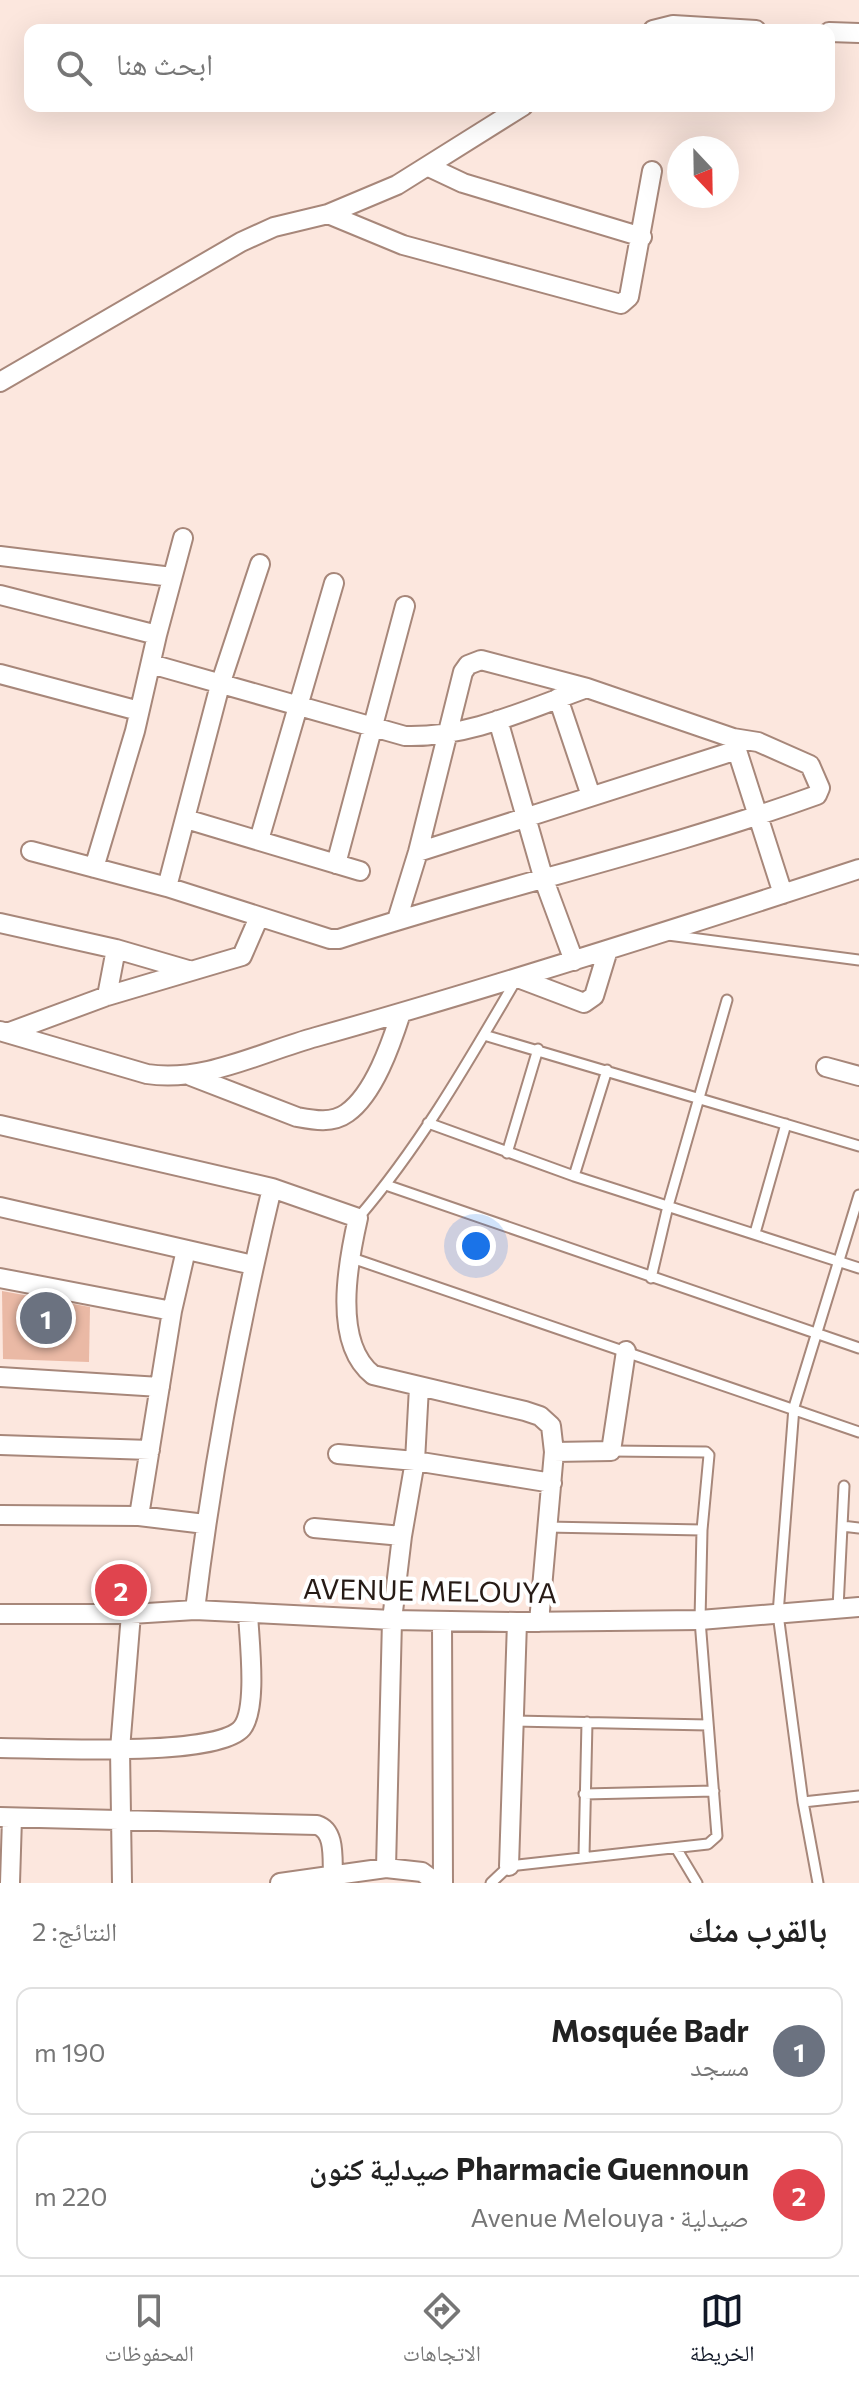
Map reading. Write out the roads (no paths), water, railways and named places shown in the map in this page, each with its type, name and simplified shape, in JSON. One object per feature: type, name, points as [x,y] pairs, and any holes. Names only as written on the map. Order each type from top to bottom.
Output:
[{"type":"street","points":[[835,32],[859,33]]},
{"type":"street","points":[[0,382],[241,242],[274,227],[328,214],[397,185],[514,112]]},
{"type":"street","points":[[429,167],[463,183],[642,237]]},
{"type":"street","points":[[328,214],[416,249],[621,304],[629,297],[652,171]]},
{"type":"street","points":[[94,868],[135,731],[183,538]]},
{"type":"street","points":[[0,556],[172,577]]},
{"type":"street","points":[[167,887],[220,685],[260,564]]},
{"type":"street","points":[[259,840],[334,583]]},
{"type":"street","points":[[0,595],[157,635]]},
{"type":"street","points":[[336,864],[405,606]]},
{"type":"street","points":[[397,920],[418,852],[463,672],[468,665],[481,660],[587,688],[735,744]]},
{"type":"street","points":[[151,664],[405,736],[446,735],[587,688]]},
{"type":"street","points":[[0,674],[139,711]]},
{"type":"street","points":[[558,698],[591,796]]},
{"type":"street","points":[[498,720],[544,880],[574,961]]},
{"type":"street","points":[[31,851],[167,887],[330,939],[339,939],[758,816],[817,795],[820,788],[810,765],[758,742],[735,744],[591,796],[418,852]]},
{"type":"street","points":[[735,744],[783,894]]},
{"type":"street","points":[[186,819],[360,871]]},
{"type":"street","points":[[4,1032],[147,1074],[191,1076],[662,934],[859,869]]},
{"type":"street","points":[[4,1032],[188,970],[242,956],[259,917]]},
{"type":"street","points":[[0,923],[116,949],[188,970]]},
{"type":"street","points":[[107,996],[116,949]]},
{"type":"street","points":[[518,978],[584,1003],[594,996],[608,950]]},
{"type":"street","points":[[191,1076],[297,1117],[314,1121],[330,1120],[347,1113],[373,1083],[387,1056],[401,1013]]},
{"type":"street","points":[[826,1067],[859,1076]]},
{"type":"street","points":[[0,1125],[272,1188],[358,1218],[345,1295],[356,1355],[364,1368],[373,1375],[525,1411],[540,1416],[551,1426],[554,1452],[539,1622]]},
{"type":"street","points":[[195,1610],[205,1524],[253,1265],[272,1188]]},
{"type":"street","points":[[0,1207],[253,1265]]},
{"type":"street","points":[[139,1516],[172,1311],[186,1250]]},
{"type":"street","points":[[0,1278],[172,1311]]},
{"type":"street","points":[[554,1452],[611,1451],[626,1351]]},
{"type":"street","points":[[0,1377],[160,1387]]},
{"type":"street","points":[[386,1868],[392,1620],[415,1461],[419,1387]]},
{"type":"street","points":[[0,1445],[150,1450]]},
{"type":"street","points":[[338,1454],[415,1461],[552,1483]]},
{"type":"street","points":[[0,1515],[139,1516],[205,1524]]},
{"type":"street","points":[[314,1528],[402,1536]]},
{"type":"street","name":"AVENUE MELOUYA","points":[[0,1614],[131,1614],[195,1610],[392,1620],[539,1622],[700,1620],[859,1607]]},
{"type":"street","points":[[0,1748],[120,1749],[211,1743],[230,1736],[242,1728],[250,1699],[248,1613]]},
{"type":"street","points":[[122,1883],[120,1749],[131,1614]]},
{"type":"street","points":[[440,1883],[442,1621]]},
{"type":"street","points":[[509,1866],[517,1622]]},
{"type":"street","points":[[10,1883],[6,1818],[317,1825],[330,1834],[333,1877]]},
{"type":"street","points":[[280,1883],[386,1868],[422,1872],[440,1883]]},
{"type":"lane","points":[[662,934],[859,960]]},
{"type":"lane","points":[[358,1218],[386,1185],[428,1123],[518,978]]},
{"type":"lane","points":[[651,1278],[668,1206],[727,1000]]},
{"type":"lane","points":[[484,1035],[859,1146]]},
{"type":"lane","points":[[507,1153],[538,1049]]},
{"type":"lane","points":[[574,1176],[607,1070]]},
{"type":"lane","points":[[428,1123],[574,1176],[859,1268]]},
{"type":"lane","points":[[755,1233],[786,1124]]},
{"type":"lane","points":[[386,1185],[859,1348]]},
{"type":"lane","points":[[818,1883],[803,1802],[778,1614],[794,1407],[859,1195]]},
{"type":"lane","points":[[349,1257],[794,1407],[859,1432]]},
{"type":"lane","points":[[491,1883],[509,1866],[708,1844],[717,1836],[700,1620],[702,1530],[710,1462],[708,1453],[611,1451]]},
{"type":"lane","points":[[838,1608],[844,1486]]},
{"type":"lane","points":[[842,1526],[859,1528]]},
{"type":"lane","points":[[546,1527],[702,1530]]},
{"type":"lane","points":[[514,1721],[708,1725]]},
{"type":"lane","points":[[584,1856],[587,1722]]},
{"type":"lane","points":[[584,1794],[714,1791]]},
{"type":"lane","points":[[803,1802],[859,1796]]},
{"type":"lane","points":[[676,1848],[697,1883]]},
{"type":"place","name":"Mosquée Badr","points":[[46,1318]]},
{"type":"place","name":"Pharmacie Guennoun صيدلية كنون","points":[[121,1590]]}]
